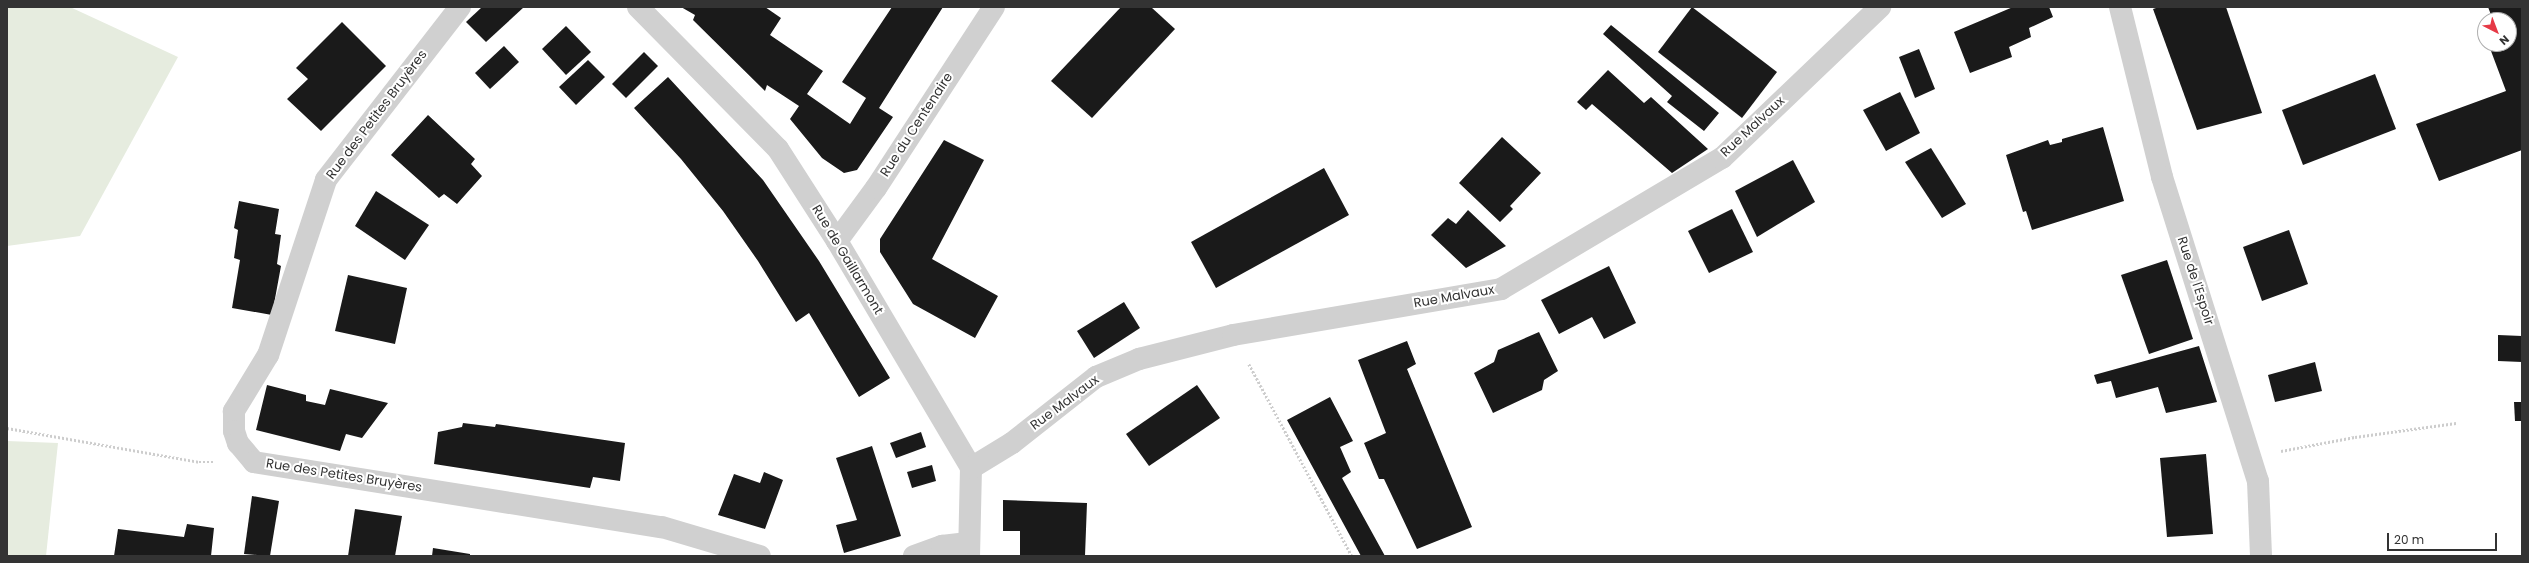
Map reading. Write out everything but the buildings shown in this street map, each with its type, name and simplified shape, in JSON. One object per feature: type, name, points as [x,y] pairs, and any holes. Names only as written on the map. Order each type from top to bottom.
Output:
[{"type":"street","name":"Rue des Petites Bruyères","points":[[460,7],[326,180],[268,355],[234,411],[234,431],[238,443],[254,462],[662,527],[760,556]]},
{"type":"street","name":"Rue de Gaillarmont","points":[[638,7],[778,149],[837,241],[971,468]]},
{"type":"street","name":"Rue du Centenaire","points":[[837,241],[876,188],[994,7]]},
{"type":"street","name":"Rue Malvaux","points":[[971,468],[1012,443],[1096,377],[1139,359],[1233,335],[1501,289],[1722,158],[1880,7]]},
{"type":"street","name":"Rue de l'Espoir","points":[[2120,7],[2162,177],[2258,481],[2261,556]]},
{"type":"street","points":[[914,556],[942,546],[968,550],[971,468]]},
{"type":"path","points":[[1233,335],[1352,556]]},
{"type":"path","points":[[2250,456],[2355,437],[2456,423]]},
{"type":"path","points":[[7,428],[199,462],[254,462]]},
{"type":"shaded area","points":[[7,7],[70,7],[178,57],[80,236],[7,246]]},
{"type":"shaded area","points":[[7,441],[58,443],[46,556],[7,556]]}]
